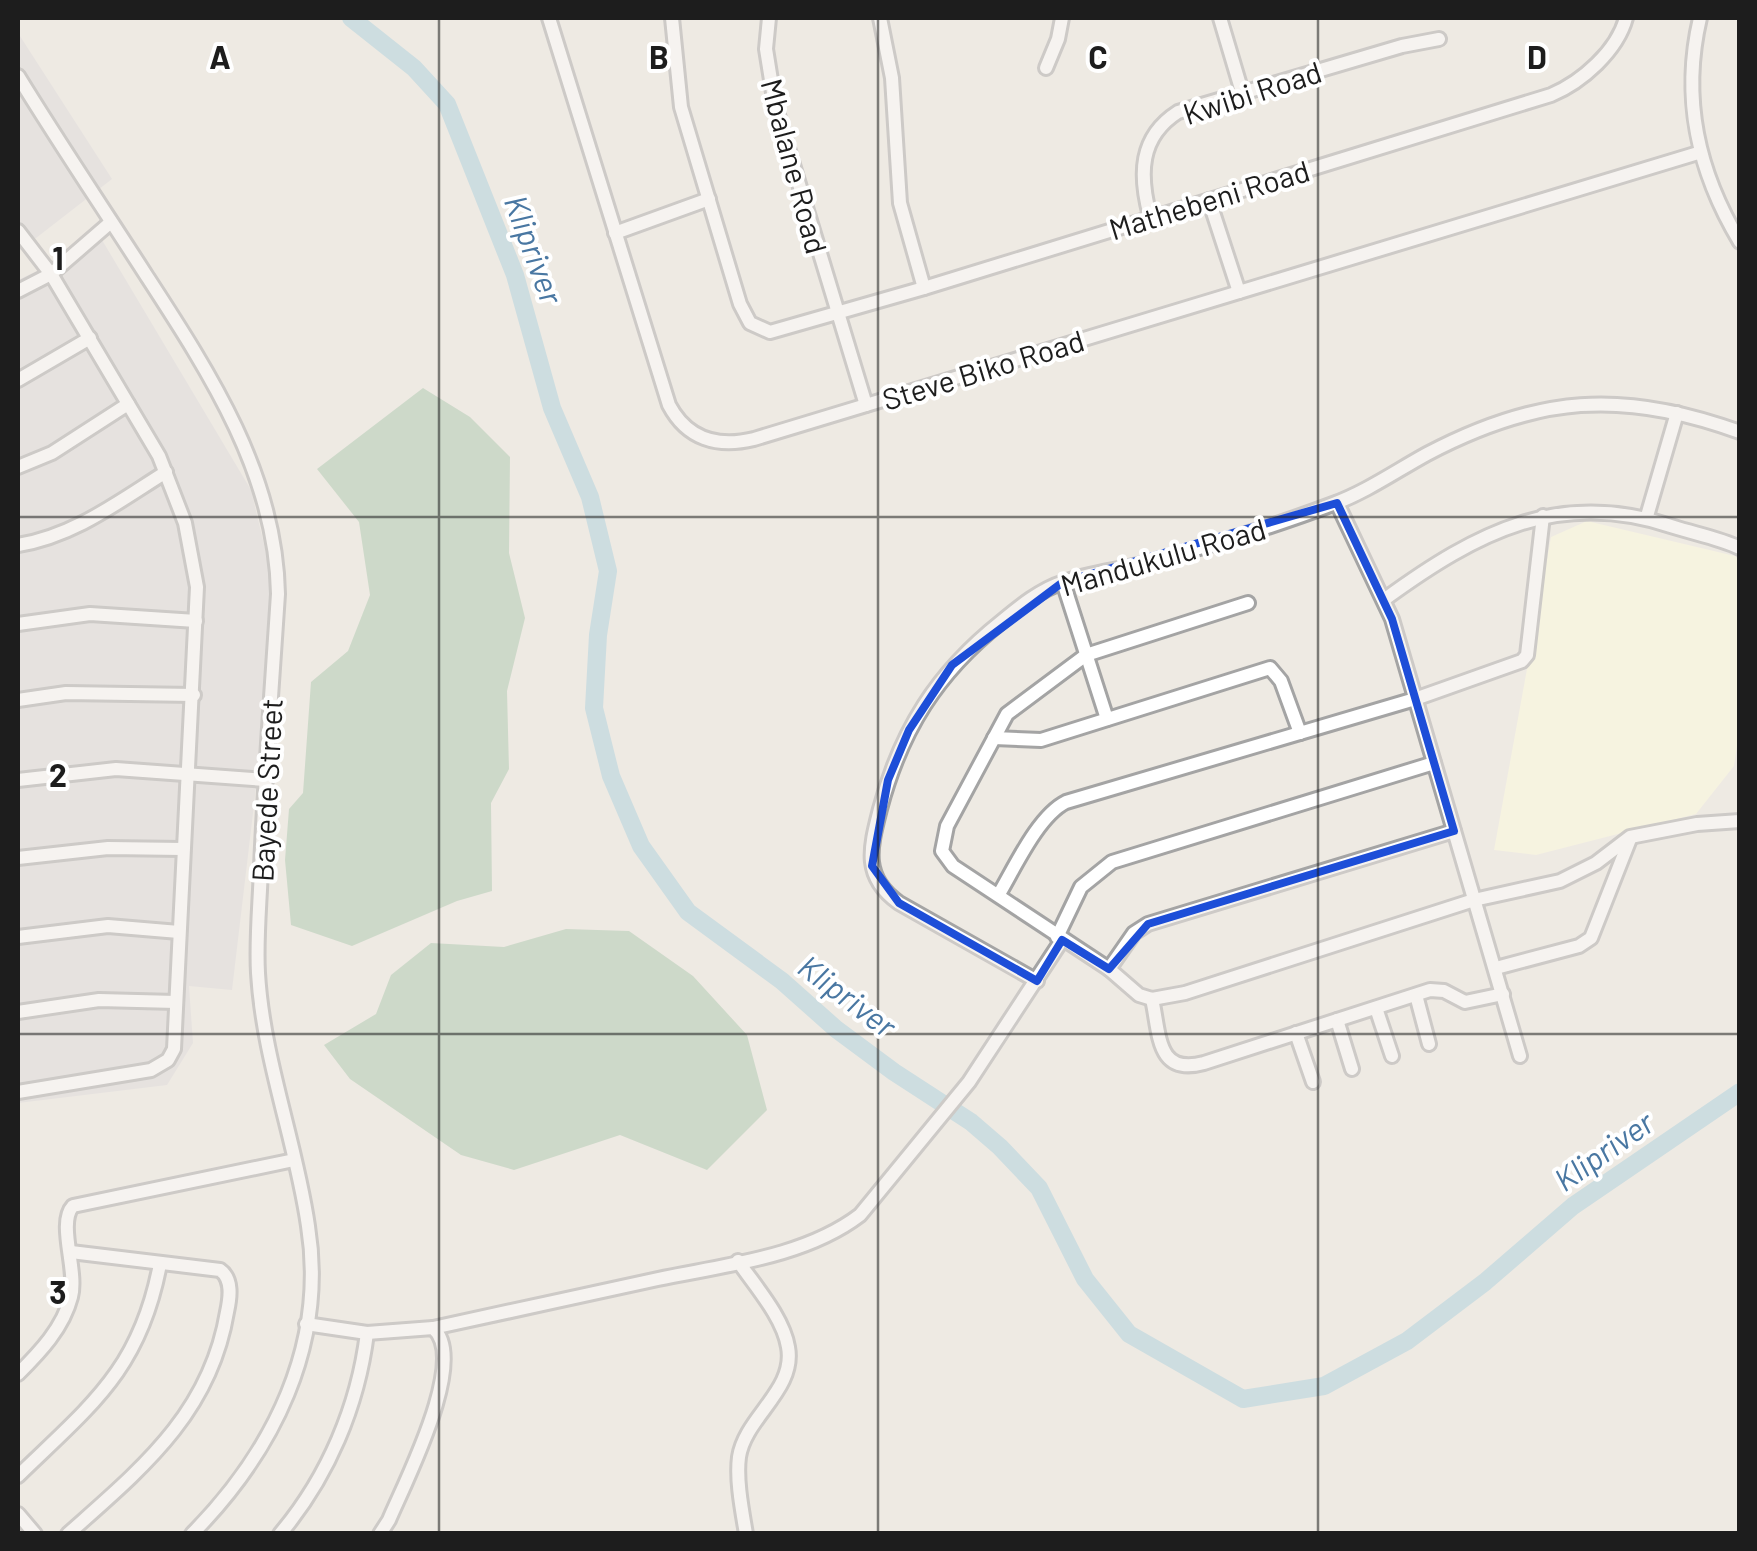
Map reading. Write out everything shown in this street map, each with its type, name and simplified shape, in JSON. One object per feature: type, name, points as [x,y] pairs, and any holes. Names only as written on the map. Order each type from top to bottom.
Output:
[{"type":"street","name":"Steve Biko Road","points":[[548,18],[669,405],[693,434],[714,442],[744,442],[1698,153]]},
{"type":"street","points":[[615,232],[709,200],[681,107],[672,18]]},
{"type":"street","name":"Mbalane Road","points":[[769,18],[766,48],[771,88],[866,405]]},
{"type":"street","points":[[880,18],[892,78],[900,203],[924,288]]},
{"type":"street","points":[[1046,68],[1062,18]]},
{"type":"street","points":[[1220,18],[1242,92]]},
{"type":"street","name":"Mathebeni Road","points":[[709,200],[740,304],[750,323],[776,331],[1551,95],[1576,82],[1596,62],[1614,42],[1626,18]]},
{"type":"street","points":[[1700,18],[1693,73],[1698,153],[1740,242]]},
{"type":"street","name":"Kwibi Road","points":[[1150,216],[1144,196],[1143,162],[1162,124],[1186,108],[1439,39]]},
{"type":"street","name":"Bayede Street","points":[[18,76],[214,384],[245,446],[267,513],[276,561],[278,594],[258,975],[309,1228],[312,1260],[306,1324],[296,1369],[271,1434],[240,1480],[192,1534]]},
{"type":"street","points":[[1209,200],[1238,292]]},
{"type":"street","points":[[18,291],[52,274],[109,219]]},
{"type":"street","points":[[18,230],[52,274],[166,472],[193,552],[197,588],[174,1049],[161,1067],[136,1074],[18,1092]]},
{"type":"street","points":[[18,380],[90,338]]},
{"type":"street","points":[[18,467],[52,452],[128,404]]},
{"type":"street","name":"Mandukulu Road","points":[[1036,981],[920,917],[884,893],[876,880],[873,837],[897,754],[938,684],[966,650],[986,634],[1028,602],[1063,582],[1209,544],[1336,503],[1473,431],[1519,415],[1595,404],[1677,413],[1740,432]]},
{"type":"street","points":[[1647,516],[1677,413]]},
{"type":"street","points":[[18,545],[75,529],[166,472]]},
{"type":"street","points":[[1336,503],[1385,599],[1520,1056]]},
{"type":"street","points":[[1385,599],[1475,543],[1543,516],[1588,510],[1647,516],[1740,548]]},
{"type":"street","points":[[999,894],[1042,824],[1057,807],[1414,698],[1525,659],[1543,516]]},
{"type":"street","points":[[1063,582],[1107,718]]},
{"type":"street","points":[[1248,603],[1086,655],[1007,714],[952,815],[942,842],[944,854],[953,866],[1110,969],[1128,988],[1152,999],[1184,993],[1474,900],[1573,876],[1630,837],[1697,824],[1740,821]]},
{"type":"street","points":[[18,624],[90,614],[196,621]]},
{"type":"street","points":[[994,738],[1041,740],[1270,668],[1282,681],[1300,733]]},
{"type":"street","points":[[18,700],[66,693],[194,694]]},
{"type":"street","points":[[306,1324],[367,1332],[433,1328],[738,1261],[838,1232],[860,1215],[969,1082],[1036,981],[1060,939],[1082,887],[1112,862],[1434,764]]},
{"type":"street","points":[[18,780],[100,770],[266,780]]},
{"type":"street","points":[[1110,969],[1134,933],[1153,922],[1454,830]]},
{"type":"street","points":[[1496,968],[1586,943],[1594,932],[1630,837]]},
{"type":"street","points":[[18,858],[85,850],[183,848]]},
{"type":"street","points":[[18,937],[108,926],[179,932]]},
{"type":"street","points":[[1152,999],[1165,1054],[1176,1066],[1196,1065],[1416,995],[1439,990],[1471,1002],[1503,994]]},
{"type":"street","points":[[1416,995],[1429,1044]]},
{"type":"street","points":[[18,1012],[99,1000],[176,1002]]},
{"type":"street","points":[[1376,1008],[1392,1056]]},
{"type":"street","points":[[1338,1020],[1352,1069]]},
{"type":"street","points":[[1296,1033],[1313,1082]]},
{"type":"street","points":[[18,1374],[64,1316],[73,1285],[66,1216],[78,1204],[294,1160]]},
{"type":"street","points":[[68,1534],[150,1461],[194,1404],[220,1342],[229,1302],[227,1275],[220,1270],[71,1252]]},
{"type":"street","points":[[738,1261],[780,1324],[789,1356],[782,1384],[750,1429],[739,1458],[746,1534]]},
{"type":"street","points":[[18,1476],[97,1399],[123,1367],[142,1332],[160,1264]]},
{"type":"street","points":[[380,1534],[434,1414],[445,1374],[443,1342],[433,1328]]},
{"type":"street","points":[[280,1534],[322,1477],[362,1372],[367,1332]]},
{"type":"street","points":[[18,1514],[35,1534]]},
{"type":"highlighted area","points":[[1337,503],[1392,619],[1454,831],[1148,924],[1109,969],[1062,940],[1037,981],[899,903],[872,866],[888,780],[909,730],[952,665],[1063,582]]},
{"type":"shaded area","points":[[18,33],[112,179],[18,252]]},
{"type":"shaded area","points":[[102,240],[251,490],[269,565],[274,636],[232,990],[189,986],[193,1043],[167,1085],[18,1103],[18,280]]},
{"type":"shaded area","points":[[423,388],[470,417],[510,457],[509,553],[525,618],[507,691],[509,769],[491,803],[492,891],[457,901],[352,946],[291,925],[285,860],[289,809],[303,793],[311,682],[348,651],[370,595],[359,522],[317,469]]},
{"type":"shaded area","points":[[1587,521],[1735,556],[1740,561],[1739,733],[1734,766],[1696,814],[1536,855],[1494,850],[1551,537]]},
{"type":"shaded area","points":[[566,929],[629,931],[693,976],[747,1035],[767,1110],[707,1170],[620,1135],[514,1170],[461,1155],[350,1079],[324,1045],[376,1014],[391,975],[431,943],[504,947]]},
{"type":"waterway","name":"Klipriver","points":[[351,18],[414,68],[447,104],[515,275],[552,408],[590,497],[608,571],[598,635],[594,708],[611,776],[641,846],[688,912],[782,981],[836,1029],[971,1122],[1000,1147],[1039,1188],[1085,1279],[1129,1334],[1243,1399],[1324,1386],[1407,1341],[1485,1282],[1573,1206],[1740,1092]]}]
